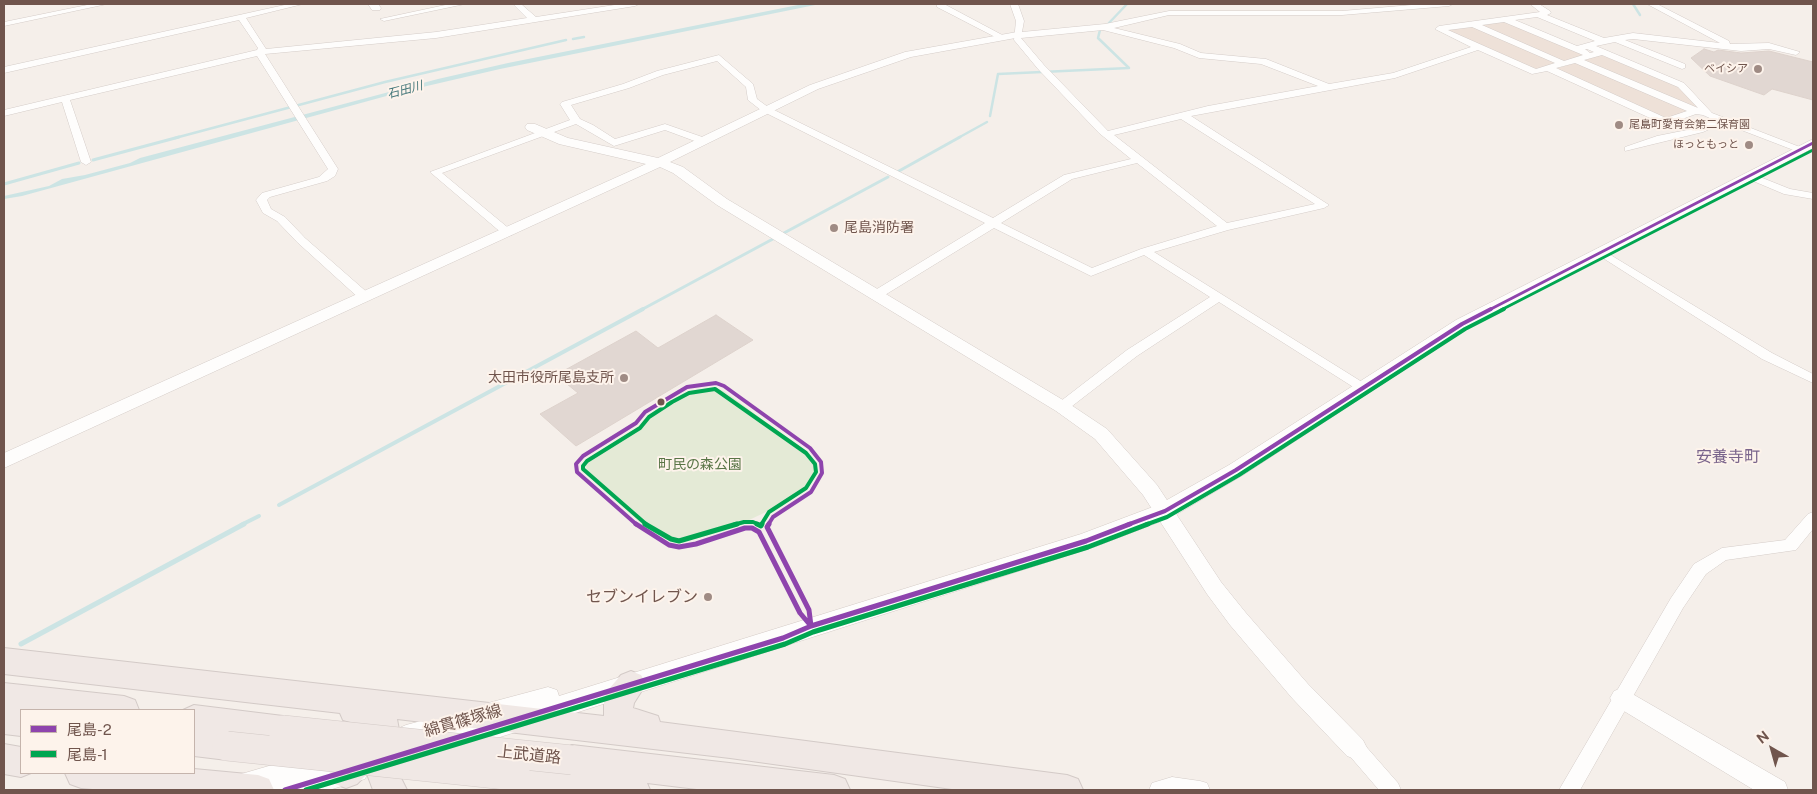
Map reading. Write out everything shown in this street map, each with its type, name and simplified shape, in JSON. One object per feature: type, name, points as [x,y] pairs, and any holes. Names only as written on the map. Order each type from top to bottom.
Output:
[{"type":"highway","points":[[4,661],[730,744],[1067,790]]},
{"type":"highway","points":[[631,684],[623,692],[617,705],[618,714],[624,719],[636,724],[698,734],[730,744]]},
{"type":"highway","points":[[4,696],[115,709]]},
{"type":"highway","points":[[311,696],[336,706],[379,716],[384,726],[382,739],[384,778],[391,790]]},
{"type":"highway","name":"上武道路","points":[[195,719],[834,790]]},
{"type":"highway","points":[[4,720],[20,722]]},
{"type":"highway","points":[[346,773],[420,733]]},
{"type":"highway","name":"上武道路","points":[[195,742],[634,790]]},
{"type":"highway","points":[[4,759],[20,762]]},
{"type":"highway","points":[[89,774],[117,782],[132,790]]},
{"type":"highway","points":[[94,774],[242,790]]},
{"type":"main road","name":"綿貫篠塚線","points":[[242,790],[518,720],[783,638],[811,626],[1086,541],[1165,510],[1210,487],[1462,324],[1599,251],[1807,146]]},
{"type":"main road","name":"綿貫篠塚線","points":[[420,733],[558,696],[780,629],[811,626]]},
{"type":"main road","points":[[285,790],[346,773]]},
{"type":"street","points":[[4,24],[103,4]]},
{"type":"street","points":[[4,70],[300,4]]},
{"type":"street","points":[[4,113],[261,52],[391,29],[461,4]]},
{"type":"street","points":[[517,4],[534,20]]},
{"type":"street","points":[[375,6],[391,29],[436,35],[635,4]]},
{"type":"street","points":[[1014,4],[1020,22],[1017,38],[1044,70],[1106,134],[1226,227]]},
{"type":"street","points":[[4,461],[661,163],[765,109],[824,83],[896,58],[1002,37],[1105,27],[1169,13],[1342,14],[1449,4]]},
{"type":"street","points":[[1534,4],[1547,13],[1439,29],[1535,72],[1576,60],[1603,41],[1633,36],[1735,47],[1764,46],[1796,52]]},
{"type":"street","points":[[1651,4],[1735,47]]},
{"type":"street","points":[[940,5],[1002,37]]},
{"type":"street","points":[[1540,15],[1603,41]]},
{"type":"street","points":[[241,17],[262,48],[261,55],[295,112],[330,163],[333,172],[323,179],[266,195],[261,200],[267,211],[281,219],[301,240],[366,297]]},
{"type":"street","points":[[1506,19],[1577,50],[1602,52],[1681,85],[1701,112]]},
{"type":"street","points":[[1472,24],[1564,64]]},
{"type":"street","points":[[1105,27],[1170,44],[1199,55],[1263,61],[1326,86]]},
{"type":"street","points":[[1615,39],[1682,66]]},
{"type":"street","points":[[1106,134],[1182,115],[1411,71],[1478,47]]},
{"type":"street","points":[[704,141],[665,127],[614,143],[590,127],[576,121],[565,104],[569,101],[716,58],[748,84],[752,89],[753,100],[765,109],[1091,272],[1144,251],[1226,227],[1324,205],[1182,115]]},
{"type":"street","points":[[1576,60],[1722,120],[1807,146]]},
{"type":"street","points":[[1550,69],[1664,121],[1701,112]]},
{"type":"street","points":[[65,98],[86,162]]},
{"type":"street","points":[[1629,149],[1661,138],[1700,130],[1722,120]]},
{"type":"street","points":[[508,233],[435,172],[537,130],[576,121]]},
{"type":"street","points":[[537,130],[586,148],[661,163],[678,170],[722,202],[1062,407],[1100,434],[1114,446],[1165,510],[1214,588],[1238,619],[1300,691],[1355,748],[1390,790]]},
{"type":"street","points":[[876,295],[1068,177],[1138,160]]},
{"type":"street","points":[[1750,176],[1788,192],[1813,196]]},
{"type":"street","points":[[1144,251],[1363,388]]},
{"type":"street","points":[[1599,251],[1767,356],[1813,380]]},
{"type":"street","points":[[1062,407],[1132,353],[1217,298]]},
{"type":"street","points":[[1569,790],[1677,603],[1700,569],[1722,554],[1790,546],[1813,518]]},
{"type":"street","points":[[1622,698],[1776,790]]},
{"type":"street","points":[[1160,790],[1172,786],[1200,790]]},
{"type":"shaded area","points":[[1504,21],[1585,55],[1538,70],[1444,30]]},
{"type":"shaded area","points":[[1601,55],[1679,85],[1699,106],[1668,119],[1558,68]]},
{"type":"green space","name":"町民の森公園","points":[[715,388],[724,391],[808,453],[815,467],[813,476],[801,492],[787,502],[747,521],[702,537],[685,541],[672,540],[658,535],[642,524],[595,482],[587,472],[586,465],[591,458],[642,426],[652,414],[674,400],[692,391]]},
{"type":"water","name":"石田川","points":[[803,4],[820,4],[500,69],[401,92],[22,196],[4,199],[4,196],[49,186],[62,179],[85,175],[130,163],[140,158],[438,79],[508,63]]},
{"type":"building","name":"ベイシア","points":[[1704,49],[1714,52],[1718,50],[1741,53],[1769,51],[1813,62],[1813,100],[1772,89],[1764,95],[1710,76],[1691,58]]},
{"type":"building","name":"太田市役所尾島支所","points":[[716,315],[753,340],[576,446],[540,414],[578,393],[556,375],[636,331],[658,348]]},
{"type":"waterway","points":[[1108,24],[1127,4]]},
{"type":"waterway","points":[[1633,4],[1640,15]]},
{"type":"waterway","points":[[990,116],[998,74],[1129,68],[1098,38],[1100,30]]},
{"type":"waterway","points":[[573,39],[584,37]]},
{"type":"waterway","name":"石田川","points":[[175,138],[385,82],[566,40]]},
{"type":"waterway","points":[[958,138],[987,122]]},
{"type":"waterway","points":[[93,160],[179,137]]},
{"type":"waterway","points":[[899,171],[960,137]]},
{"type":"waterway","points":[[4,184],[79,163]]},
{"type":"waterway","points":[[641,310],[888,177]]},
{"type":"waterway","points":[[279,505],[643,309]]},
{"type":"waterway","points":[[241,525],[259,516]]},
{"type":"waterway","points":[[21,644],[244,524]]},
{"type":"transit line","name":"尾島-2","points":[[285,790],[783,638],[811,626],[1086,541],[1165,511],[1236,470],[1462,324],[1813,143]]},
{"type":"transit line","name":"尾島-1","points":[[306,790],[785,644],[813,632],[1088,547],[1167,517],[1239,475],[1465,329],[1813,150]]},
{"type":"transit line","name":"尾島-2","points":[[716,383],[724,386],[810,448],[821,462],[822,473],[811,492],[773,517],[767,527],[809,610],[811,626],[800,613],[759,532],[752,528],[745,528],[696,544],[679,547],[669,545],[642,530],[577,472],[576,464],[583,456],[636,423],[645,412],[687,387],[716,383]]},
{"type":"transit line","name":"尾島-1","points":[[715,389],[806,453],[815,464],[816,472],[806,488],[769,512],[761,526],[753,522],[744,522],[694,538],[679,541],[671,539],[646,525],[583,469],[583,466],[587,461],[640,428],[649,417],[672,402],[689,393],[715,389]]},
{"type":"place","name":"ベイシア","points":[[1758,69]]},
{"type":"place","name":"尾島町愛育会第二保育園","points":[[1619,125]]},
{"type":"place","name":"ほっともっと","points":[[1749,145]]},
{"type":"place","name":"尾島消防署","points":[[834,228]]},
{"type":"place","name":"太田市役所尾島支所","points":[[624,378]]},
{"type":"place","name":"セブンイレブン","points":[[708,597]]},
{"type":"district","name":"安養寺町","points":[[1728,457]]}]
